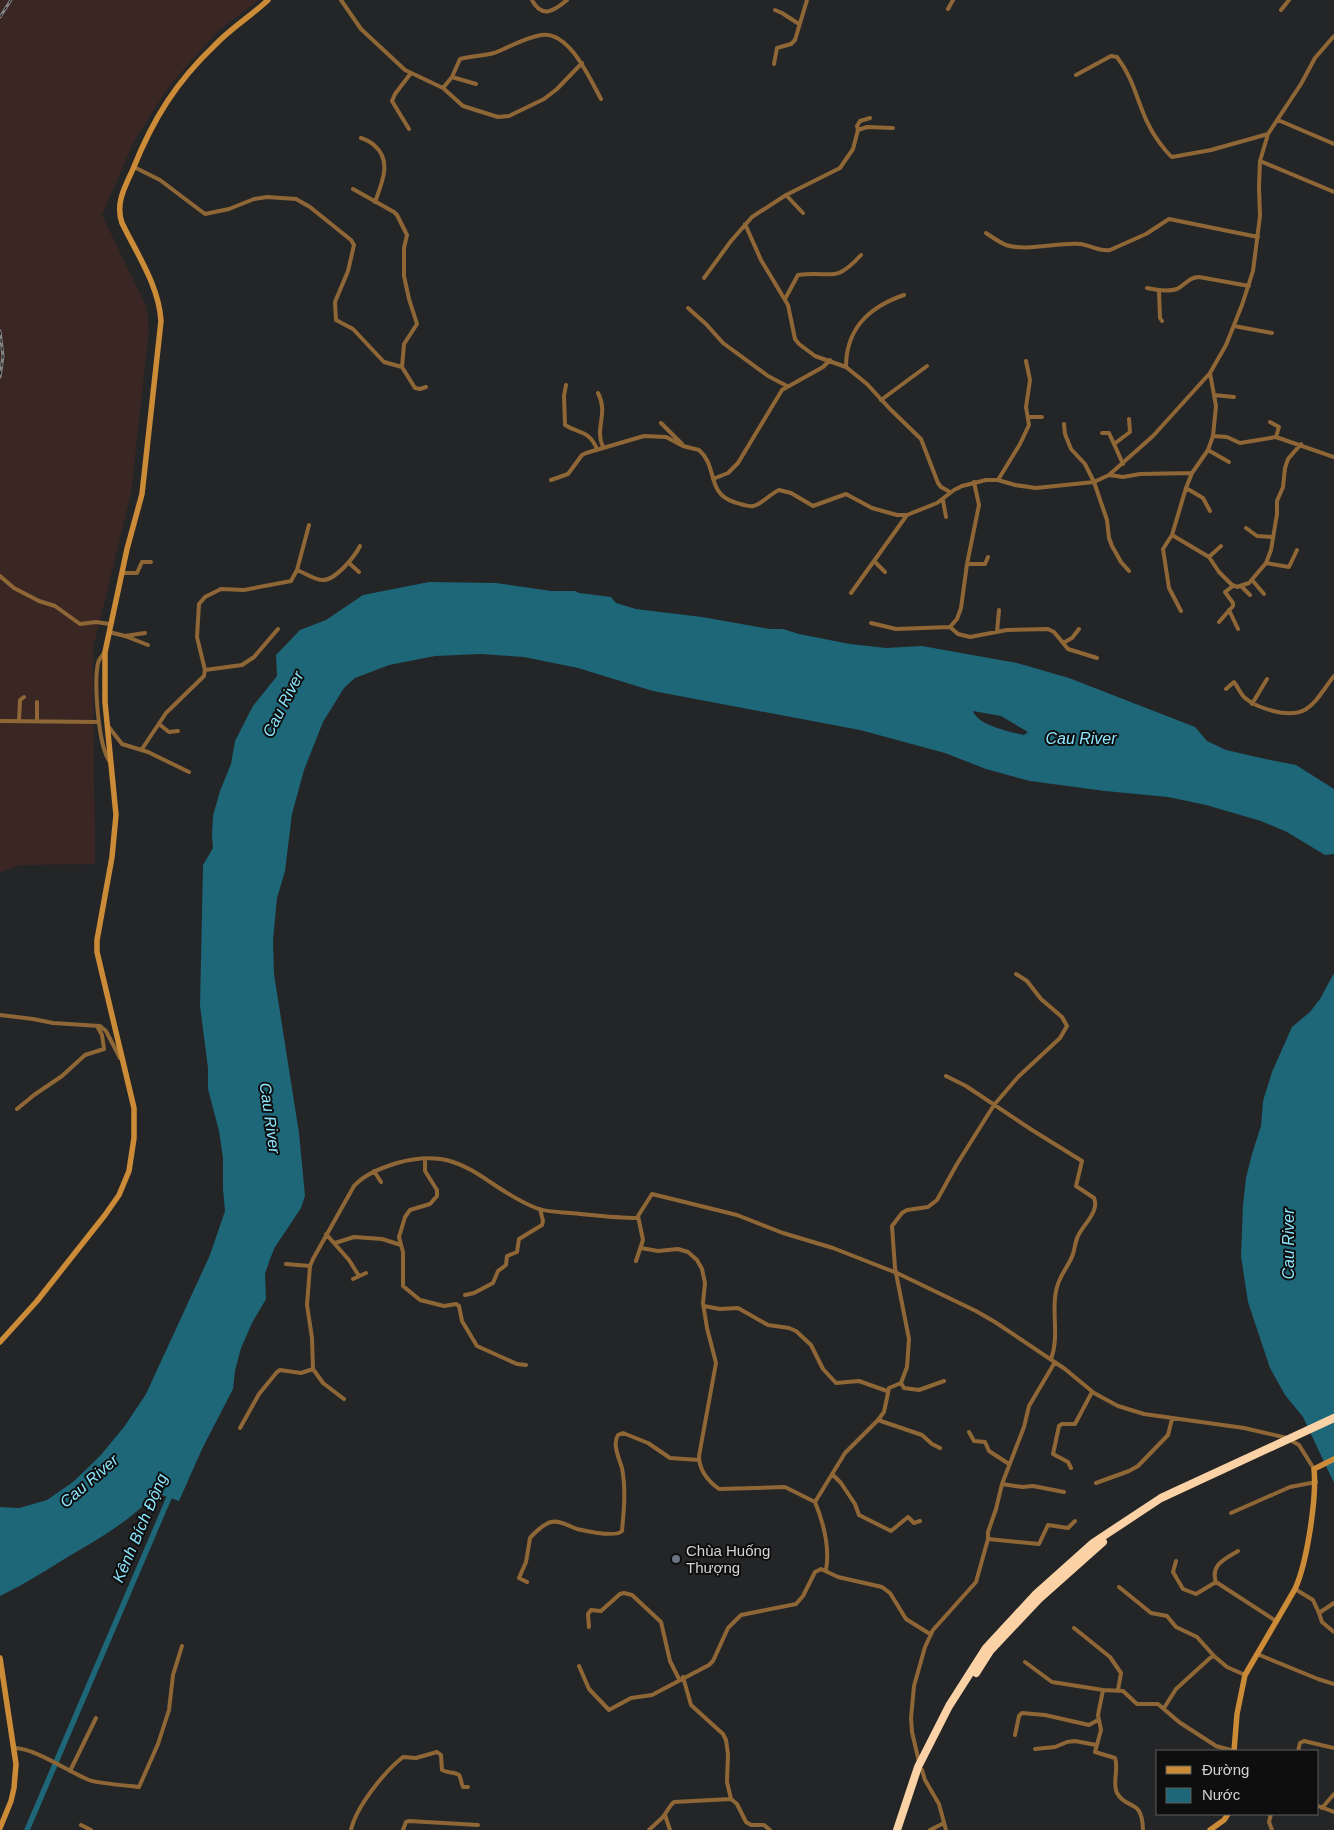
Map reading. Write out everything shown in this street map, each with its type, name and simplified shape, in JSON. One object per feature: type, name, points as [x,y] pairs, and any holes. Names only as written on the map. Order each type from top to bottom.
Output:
[{"type":"highway","points":[[1274,1448],[1334,1418]]},
{"type":"highway","points":[[897,1830],[921,1766],[946,1716],[986,1648],[1036,1594],[1093,1542],[1161,1498],[1274,1448],[1334,1424]]},
{"type":"highway","points":[[902,1830],[921,1766]]},
{"type":"main road","points":[[0,1342],[37,1301],[105,1215],[119,1194],[129,1171],[134,1138],[134,1108],[97,952],[115,834],[116,815],[106,724],[105,652],[146,472],[161,321],[156,293],[120,216],[119,205],[121,195],[153,127],[179,82],[216,44],[268,0]]},
{"type":"main road","points":[[1234,1750],[1237,1714],[1244,1675],[1295,1589],[1301,1574],[1308,1540],[1316,1482],[1316,1468],[1334,1460]]},
{"type":"main road","points":[[0,1658],[16,1764],[11,1801],[0,1828]]},
{"type":"main road","points":[[1210,1830],[1224,1820],[1227,1815]]},
{"type":"street","points":[[341,0],[361,30],[411,74],[443,88],[463,106],[494,116],[504,117],[544,98],[557,89],[582,64]]},
{"type":"street","points":[[532,0],[540,10],[548,12],[554,10],[567,0]]},
{"type":"street","points":[[774,64],[777,48],[793,42],[807,0]]},
{"type":"street","points":[[948,9],[953,0]]},
{"type":"street","points":[[1281,10],[1289,0]]},
{"type":"street","points":[[775,10],[799,24]]},
{"type":"street","points":[[443,88],[452,77],[460,59],[494,52],[543,34],[553,36],[566,46],[582,64],[601,98]]},
{"type":"street","points":[[551,480],[568,474],[582,455],[602,447],[644,436],[666,437],[683,446],[695,448],[703,453],[709,463],[716,487],[723,497],[755,506],[768,495],[779,490],[791,493],[813,506],[846,494],[872,508],[897,515],[907,515],[942,500],[950,492],[974,482],[998,480],[1036,488],[1094,482],[1109,476],[1153,436],[1210,373],[1226,345],[1249,286],[1260,216],[1260,161],[1268,134],[1301,84],[1315,58],[1334,36]]},
{"type":"street","points":[[1076,75],[1110,56],[1117,57],[1131,80],[1141,112],[1149,128],[1172,157],[1211,150],[1268,134]]},
{"type":"street","points":[[409,129],[392,101],[395,94],[411,74]]},
{"type":"street","points":[[452,77],[476,84]]},
{"type":"street","points":[[704,278],[745,224],[756,214],[786,195],[840,168],[850,156],[860,120],[870,118]]},
{"type":"street","points":[[1278,120],[1334,144]]},
{"type":"street","points":[[858,130],[893,128]]},
{"type":"street","points":[[361,138],[370,141],[382,152],[384,157],[384,173],[375,202]]},
{"type":"street","points":[[1260,161],[1334,192]]},
{"type":"street","points":[[134,167],[160,180],[205,214],[229,209],[246,201],[267,198],[296,199],[310,207],[351,240],[354,245],[348,272],[335,302],[336,320],[353,329],[384,362],[402,367]]},
{"type":"street","points":[[353,189],[397,215],[407,235],[404,248],[404,276],[408,299],[417,324],[404,344],[402,367],[415,388],[426,387]]},
{"type":"street","points":[[786,195],[803,213]]},
{"type":"street","points":[[986,233],[1014,247],[1081,244],[1105,251],[1146,234],[1169,220],[1258,237]]},
{"type":"street","points":[[745,224],[761,260],[790,309],[795,339],[815,356],[846,367],[867,384],[918,436],[938,483],[950,492]]},
{"type":"street","points":[[785,299],[798,275],[835,275],[850,265],[861,254]]},
{"type":"street","points":[[1147,288],[1170,290],[1178,288],[1195,277],[1249,286]]},
{"type":"street","points":[[1159,290],[1160,318],[1162,321]]},
{"type":"street","points":[[846,367],[846,355],[857,326],[874,309],[891,299],[904,295]]},
{"type":"street","points":[[688,308],[723,343],[768,376],[787,386]]},
{"type":"street","points":[[1234,326],[1272,333]]},
{"type":"street","points":[[713,479],[728,472],[738,463],[782,390],[823,368],[830,360]]},
{"type":"street","points":[[998,480],[1027,431],[1028,417],[1026,407],[1030,380],[1026,361]]},
{"type":"street","points":[[881,400],[927,366]]},
{"type":"street","points":[[1181,611],[1169,588],[1162,552],[1164,545],[1172,535],[1192,472],[1208,450],[1213,436],[1216,417],[1210,373]]},
{"type":"street","points":[[566,386],[564,396],[566,425],[588,435],[597,449]]},
{"type":"street","points":[[598,393],[603,406],[599,439],[602,447]]},
{"type":"street","points":[[1214,395],[1234,397]]},
{"type":"street","points":[[1028,417],[1042,417]]},
{"type":"street","points":[[1114,444],[1130,432],[1129,419]]},
{"type":"street","points":[[1270,422],[1279,427],[1276,437]]},
{"type":"street","points":[[661,423],[683,446]]},
{"type":"street","points":[[1064,424],[1065,434],[1071,449],[1085,464],[1094,482],[1107,520],[1112,546],[1121,562],[1129,571]]},
{"type":"street","points":[[1102,433],[1109,432],[1123,464]]},
{"type":"street","points":[[1213,436],[1227,437],[1240,443],[1276,437],[1301,444],[1334,457]]},
{"type":"street","points":[[1219,622],[1234,603],[1225,592],[1233,586],[1241,586],[1252,580],[1266,563],[1271,550],[1277,514],[1277,501],[1283,487],[1284,468],[1288,459],[1298,450],[1301,444]]},
{"type":"street","points":[[1208,450],[1229,462]]},
{"type":"street","points":[[1109,476],[1123,477],[1140,474],[1192,472]]},
{"type":"street","points":[[950,627],[957,619],[961,608],[967,564],[979,505],[974,482]]},
{"type":"street","points":[[1186,488],[1203,498],[1210,511]]},
{"type":"street","points":[[942,500],[946,517]]},
{"type":"street","points":[[851,593],[907,515]]},
{"type":"street","points":[[142,749],[173,706],[202,679],[205,670],[197,637],[199,604],[201,600],[221,589],[244,590],[257,586],[288,583],[297,570],[309,525]]},
{"type":"street","points":[[1246,528],[1257,536],[1272,537]]},
{"type":"street","points":[[1172,535],[1209,557],[1233,586]]},
{"type":"street","points":[[297,570],[323,580],[344,568],[360,546]]},
{"type":"street","points":[[1209,557],[1221,546]]},
{"type":"street","points":[[1266,563],[1289,567],[1292,564],[1296,550]]},
{"type":"street","points":[[967,564],[982,565],[985,564],[988,557]]},
{"type":"street","points":[[874,561],[885,572]]},
{"type":"street","points":[[122,573],[137,573],[142,562],[151,562]]},
{"type":"street","points":[[349,562],[359,572]]},
{"type":"street","points":[[0,576],[14,588],[38,601],[55,606],[80,624],[96,622],[110,624]]},
{"type":"street","points":[[1252,580],[1264,594]]},
{"type":"street","points":[[1241,586],[1250,595]]},
{"type":"street","points":[[997,632],[999,610]]},
{"type":"street","points":[[1229,610],[1238,629]]},
{"type":"street","points":[[871,624],[896,629],[950,627],[958,634],[970,637],[1007,630],[1048,629],[1054,632],[1068,649],[1073,652],[1097,658]]},
{"type":"street","points":[[205,670],[242,665],[254,657],[278,629]]},
{"type":"street","points":[[1063,643],[1072,638],[1079,629]]},
{"type":"street","points":[[109,632],[125,636],[148,646]]},
{"type":"street","points":[[125,636],[145,632]]},
{"type":"street","points":[[105,652],[98,663],[98,722],[104,752],[110,762]]},
{"type":"street","points":[[1226,689],[1234,682],[1244,697],[1252,704],[1287,714],[1302,712],[1311,705],[1334,676]]},
{"type":"street","points":[[1252,704],[1267,679]]},
{"type":"street","points":[[19,721],[20,700],[24,696]]},
{"type":"street","points":[[36,702],[36,721]]},
{"type":"street","points":[[0,721],[98,722]]},
{"type":"street","points":[[106,724],[122,744],[142,749],[189,772]]},
{"type":"street","points":[[159,724],[169,732],[178,731]]},
{"type":"street","points":[[704,1306],[720,1309],[738,1308],[768,1325],[793,1329],[811,1345],[823,1369],[836,1383],[859,1381],[887,1391],[901,1383],[904,1379],[908,1363],[909,1339],[895,1268],[892,1232],[895,1222],[907,1210],[928,1207],[937,1200],[953,1170],[994,1105],[1018,1077],[1060,1038],[1067,1026],[1062,1017],[1046,1004],[1027,980],[1016,974]]},
{"type":"street","points":[[0,1015],[33,1018],[53,1023],[100,1026],[106,1031],[124,1065]]},
{"type":"street","points":[[16,1109],[34,1094],[62,1076],[85,1055],[104,1049],[102,1035],[97,1026]]},
{"type":"street","points":[[946,1076],[966,1086],[1082,1161],[1076,1186],[1094,1198],[1095,1202],[1092,1212],[1078,1234],[1073,1253],[1058,1285],[1053,1360],[1029,1406],[1023,1430],[1002,1484],[976,1582],[930,1634],[919,1666],[911,1704],[912,1732],[925,1780],[939,1804],[946,1830]]},
{"type":"street","points":[[344,1399],[323,1383],[313,1369],[312,1338],[307,1305],[310,1266],[354,1186],[362,1178],[374,1171],[407,1160],[439,1158],[458,1163],[506,1193],[540,1209],[621,1218],[638,1218]]},
{"type":"street","points":[[425,1159],[425,1171],[437,1190],[437,1196],[427,1206],[410,1210],[406,1213],[399,1237],[403,1252],[402,1284],[404,1288],[420,1300],[444,1306],[456,1304],[459,1306],[462,1321],[477,1346],[517,1364],[526,1366]]},
{"type":"street","points":[[374,1171],[381,1182]]},
{"type":"street","points":[[636,1261],[643,1240],[638,1215],[654,1194],[737,1215],[783,1233],[833,1248],[897,1273],[976,1311],[1053,1360],[1092,1392],[1118,1406],[1129,1410],[1172,1418],[1244,1428],[1286,1438],[1299,1445],[1316,1468]]},
{"type":"street","points":[[465,1295],[474,1293],[493,1283],[498,1271],[507,1263],[507,1256],[517,1252],[519,1239],[542,1225],[540,1209]]},
{"type":"street","points":[[326,1234],[350,1260],[359,1276]]},
{"type":"street","points":[[335,1243],[351,1236],[401,1244]]},
{"type":"street","points":[[641,1248],[658,1251],[678,1249],[688,1252],[693,1255],[700,1265],[704,1278],[704,1306],[707,1328],[716,1363],[699,1460],[704,1473],[719,1489],[786,1487],[815,1502],[823,1524],[828,1553],[826,1570]]},
{"type":"street","points":[[286,1264],[310,1266]]},
{"type":"street","points":[[353,1279],[366,1273]]},
{"type":"street","points":[[240,1428],[259,1394],[277,1372],[280,1370],[301,1373],[313,1369]]},
{"type":"street","points":[[901,1383],[904,1388],[918,1390],[944,1380]]},
{"type":"street","points":[[815,1502],[845,1453],[878,1420],[885,1408],[887,1391]]},
{"type":"street","points":[[1071,1468],[1068,1462],[1053,1454],[1059,1426],[1062,1424],[1075,1424],[1092,1392]]},
{"type":"street","points":[[1096,1483],[1130,1471],[1138,1466],[1168,1435],[1172,1418]]},
{"type":"street","points":[[878,1420],[922,1435],[940,1448]]},
{"type":"street","points":[[969,1432],[974,1441],[985,1442],[989,1451],[1009,1464]]},
{"type":"street","points":[[527,1582],[519,1578],[526,1562],[530,1538],[550,1522],[560,1522],[592,1532],[619,1534],[622,1531],[625,1505],[623,1476],[616,1444],[618,1434],[623,1433],[648,1443],[670,1458],[699,1460]]},
{"type":"street","points":[[832,1474],[853,1502],[861,1518],[891,1531],[908,1517],[914,1523],[920,1521]]},
{"type":"street","points":[[1231,1513],[1282,1490],[1296,1485],[1316,1482]]},
{"type":"street","points":[[1002,1484],[1024,1487],[1033,1486],[1064,1492]]},
{"type":"street","points":[[988,1540],[1040,1544],[1048,1525],[1068,1528],[1075,1520]]},
{"type":"street","points":[[1238,1551],[1216,1567],[1213,1574],[1216,1582],[1276,1621]]},
{"type":"street","points":[[1176,1561],[1174,1572],[1186,1590],[1196,1594],[1216,1582]]},
{"type":"street","points":[[579,1666],[589,1689],[608,1710],[631,1698],[652,1695],[712,1663],[726,1631],[742,1616],[796,1604],[803,1596],[815,1572],[821,1569],[838,1577],[882,1586],[890,1593],[906,1619],[930,1634]]},
{"type":"street","points":[[1119,1587],[1151,1613],[1165,1615],[1176,1627],[1197,1637],[1227,1667],[1244,1675]]},
{"type":"street","points":[[1295,1589],[1313,1600],[1323,1624],[1334,1632]]},
{"type":"street","points":[[589,1627],[588,1614],[591,1610],[601,1611],[615,1597],[624,1593],[632,1595],[661,1622],[670,1661],[681,1678],[691,1705],[723,1734],[726,1740],[728,1754],[727,1782],[731,1799],[737,1804],[746,1822],[750,1825],[764,1825],[770,1830]]},
{"type":"street","points":[[1320,1613],[1334,1603]]},
{"type":"street","points":[[1074,1628],[1110,1657],[1122,1673],[1118,1690]]},
{"type":"street","points":[[14,1748],[24,1749],[92,1782],[137,1787],[141,1785],[158,1744],[169,1710],[173,1675],[182,1646]]},
{"type":"street","points":[[1257,1654],[1334,1684]]},
{"type":"street","points":[[1164,1708],[1176,1689],[1214,1656]]},
{"type":"street","points":[[1025,1662],[1052,1682],[1103,1690],[1118,1690],[1127,1693],[1137,1704],[1153,1703],[1164,1708],[1180,1722],[1216,1746],[1230,1750]]},
{"type":"street","points":[[1103,1690],[1098,1716],[1101,1730],[1095,1753],[1113,1756],[1116,1760],[1116,1790],[1122,1799],[1135,1805],[1142,1819],[1143,1830]]},
{"type":"street","points":[[1015,1735],[1018,1716],[1022,1713],[1045,1715],[1088,1724],[1098,1720]]},
{"type":"street","points":[[68,1770],[96,1718]]},
{"type":"street","points":[[1298,1750],[1300,1742],[1304,1740],[1334,1748]]},
{"type":"street","points":[[1035,1750],[1075,1741],[1096,1745]]},
{"type":"street","points":[[351,1830],[354,1817],[367,1797],[403,1757],[416,1758],[437,1752],[441,1755],[442,1770],[458,1773],[461,1785],[468,1787]]},
{"type":"street","points":[[1334,1794],[1320,1807],[1334,1812]]},
{"type":"street","points":[[649,1830],[665,1815],[671,1805],[678,1801],[731,1799]]},
{"type":"street","points":[[665,1815],[670,1830]]},
{"type":"street","points":[[1271,1815],[1269,1822],[1272,1830]]},
{"type":"street","points":[[404,1830],[406,1822],[409,1821],[478,1825]]},
{"type":"street","points":[[930,1830],[944,1823]]},
{"type":"street","points":[[81,1825],[91,1830]]},
{"type":"shaded area","points":[[0,0],[259,0],[219,30],[170,85],[134,141],[102,215],[147,308],[149,329],[131,493],[93,649],[95,864],[21,865],[0,872]]},
{"type":"water","name":"Cau River","points":[[429,582],[496,583],[551,591],[575,591],[611,597],[616,603],[636,609],[702,617],[769,629],[783,629],[850,644],[886,648],[922,646],[1017,663],[1069,678],[1195,727],[1207,741],[1226,750],[1296,765],[1334,789],[1334,854],[1325,855],[1287,832],[1261,821],[1206,805],[1168,797],[1030,781],[986,769],[945,753],[860,730],[653,691],[578,668],[524,657],[481,654],[435,656],[389,665],[355,678],[344,688],[323,722],[304,770],[292,814],[285,871],[277,898],[273,940],[274,974],[299,1133],[305,1196],[301,1208],[275,1247],[270,1259],[265,1274],[266,1299],[252,1323],[241,1348],[233,1389],[202,1449],[179,1501],[156,1493],[137,1512],[105,1535],[0,1596],[0,1507],[19,1508],[47,1500],[73,1482],[100,1456],[124,1427],[146,1394],[210,1255],[225,1211],[223,1158],[219,1131],[208,1089],[208,1068],[200,1006],[203,865],[213,848],[213,816],[220,791],[231,764],[235,741],[253,706],[277,676],[276,655],[300,630],[326,620],[363,595]],"holes":[[[973,711],[1001,716],[1028,732],[1024,735],[987,724],[976,716]]]},
{"type":"water","name":"Cau River","points":[[1334,973],[1334,1483],[1303,1417],[1285,1395],[1270,1368],[1248,1302],[1241,1256],[1246,1178],[1261,1126],[1263,1101],[1272,1072],[1292,1027],[1310,1012],[1320,999]]},
{"type":"waterway","name":"Kênh Bích Động","points":[[27,1830],[171,1493]]},
{"type":"railway","points":[[0,17],[11,0]]},
{"type":"railway","points":[[0,331],[3,356],[0,377]]},
{"type":"place","name":"Chùa Huống Thượng","points":[[676,1559]]}]
